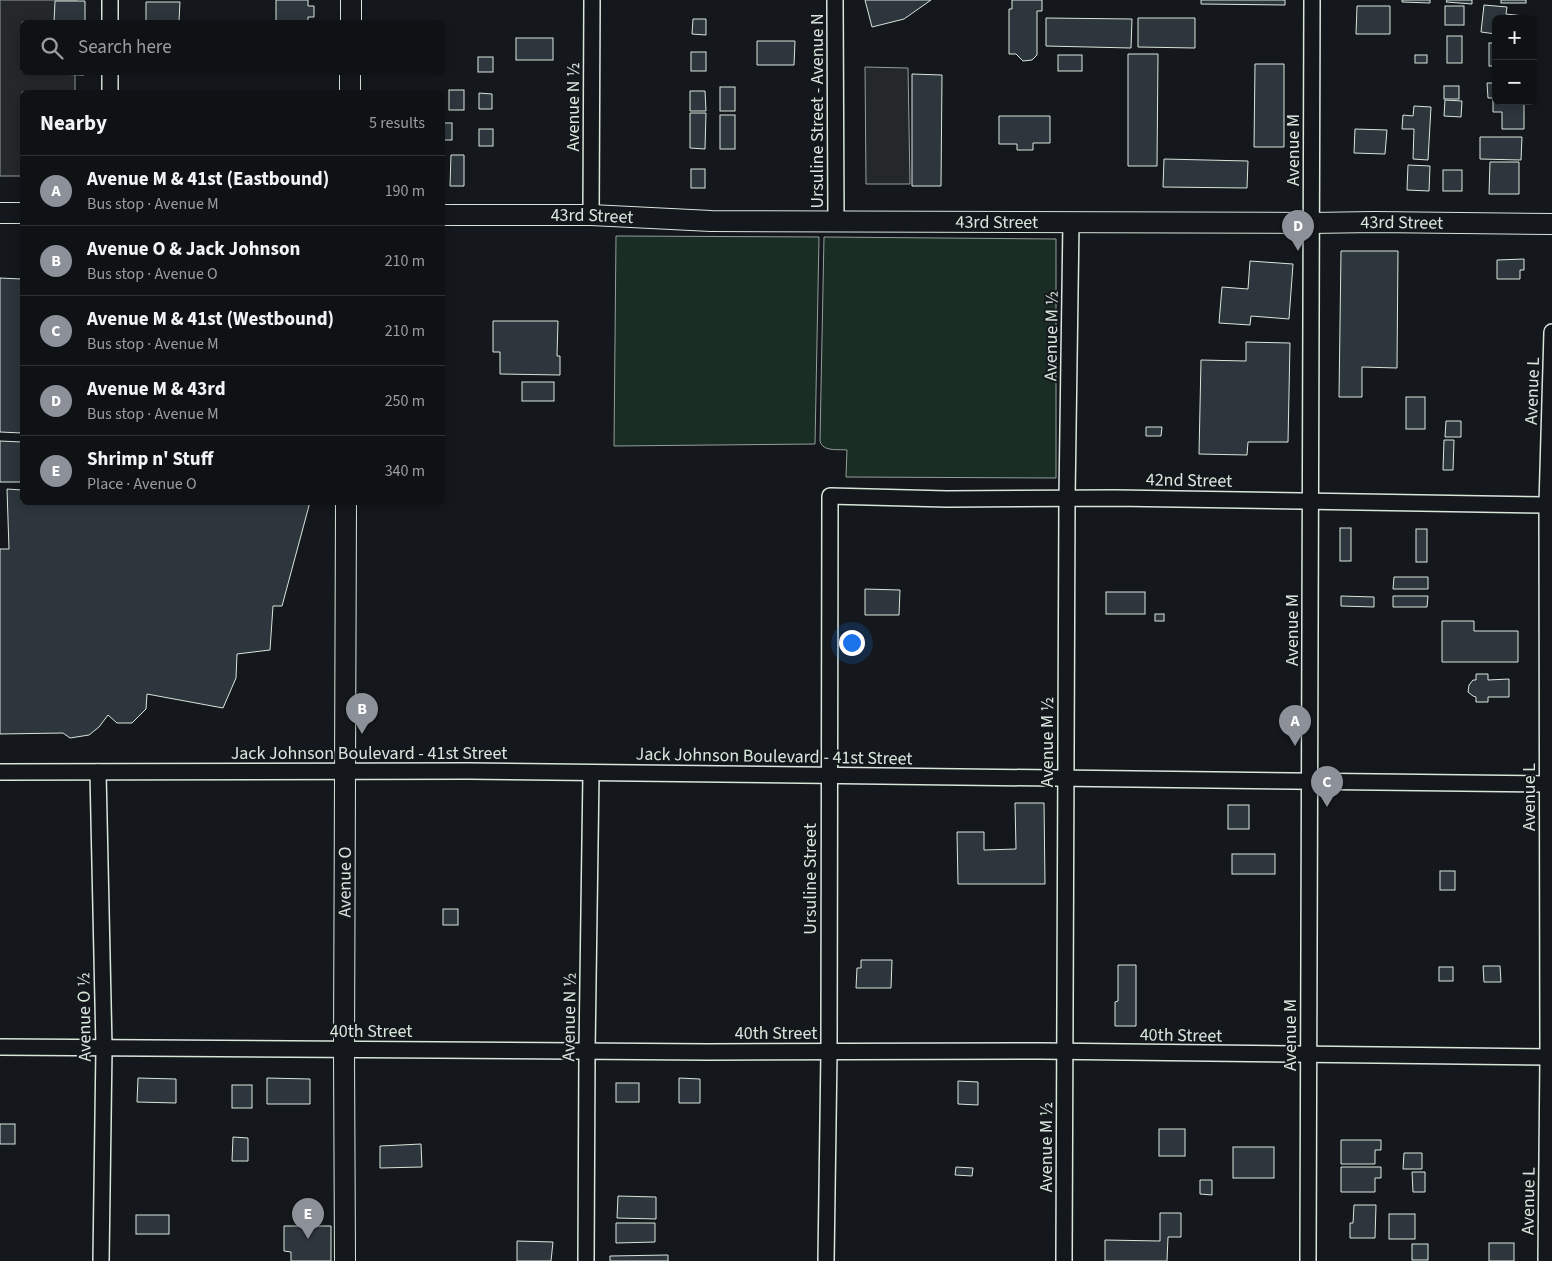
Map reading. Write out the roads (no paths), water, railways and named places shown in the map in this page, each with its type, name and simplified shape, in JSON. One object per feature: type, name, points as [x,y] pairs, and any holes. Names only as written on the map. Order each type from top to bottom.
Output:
[{"type":"street","points":[[110,0],[110,20]]},
{"type":"street","points":[[351,0],[351,20]]},
{"type":"street","name":"Avenue N ½","points":[[591,215],[592,0]]},
{"type":"street","name":"Ursuline Street - Avenue N","points":[[835,0],[836,221]]},
{"type":"street","name":"Avenue M","points":[[1308,1261],[1312,0]]},
{"type":"street","points":[[110,75],[110,90]]},
{"type":"street","points":[[350,75],[350,90]]},
{"type":"street","points":[[0,213],[20,213]]},
{"type":"street","name":"43rd Street","points":[[445,215],[591,215],[711,221],[1552,224]]},
{"type":"street","name":"Avenue M ½","points":[[1064,1261],[1067,498],[1071,222]]},
{"type":"street","name":"Avenue L","points":[[1546,1261],[1550,1057],[1547,784],[1547,504],[1552,332]]},
{"type":"street","name":"42nd Street","points":[[830,496],[947,499],[1067,498],[1547,504]]},
{"type":"street","name":"Ursuline Street","points":[[826,1261],[829,1052],[830,496]]},
{"type":"street","name":"Avenue O","points":[[345,1261],[346,505]]},
{"type":"street","name":"Jack Johnson Boulevard - 41st Street","points":[[0,772],[591,773],[1547,784]]},
{"type":"street","name":"Avenue O ½","points":[[98,772],[104,1048],[101,1261]]},
{"type":"street","name":"Avenue N ½","points":[[586,1261],[591,773]]},
{"type":"street","name":"40th Street","points":[[0,1047],[1066,1052],[1550,1057]]},
{"type":"place","name":"Avenue M & 43rd","points":[[1298,251]]},
{"type":"place","name":"Avenue O & Jack Johnson","points":[[362,734]]},
{"type":"place","name":"Avenue M & 41st (Eastbound)","points":[[1295,746]]},
{"type":"place","name":"Avenue M & 41st (Westbound)","points":[[1327,807]]},
{"type":"place","name":"Shrimp n' Stuff","points":[[308,1239]]}]
